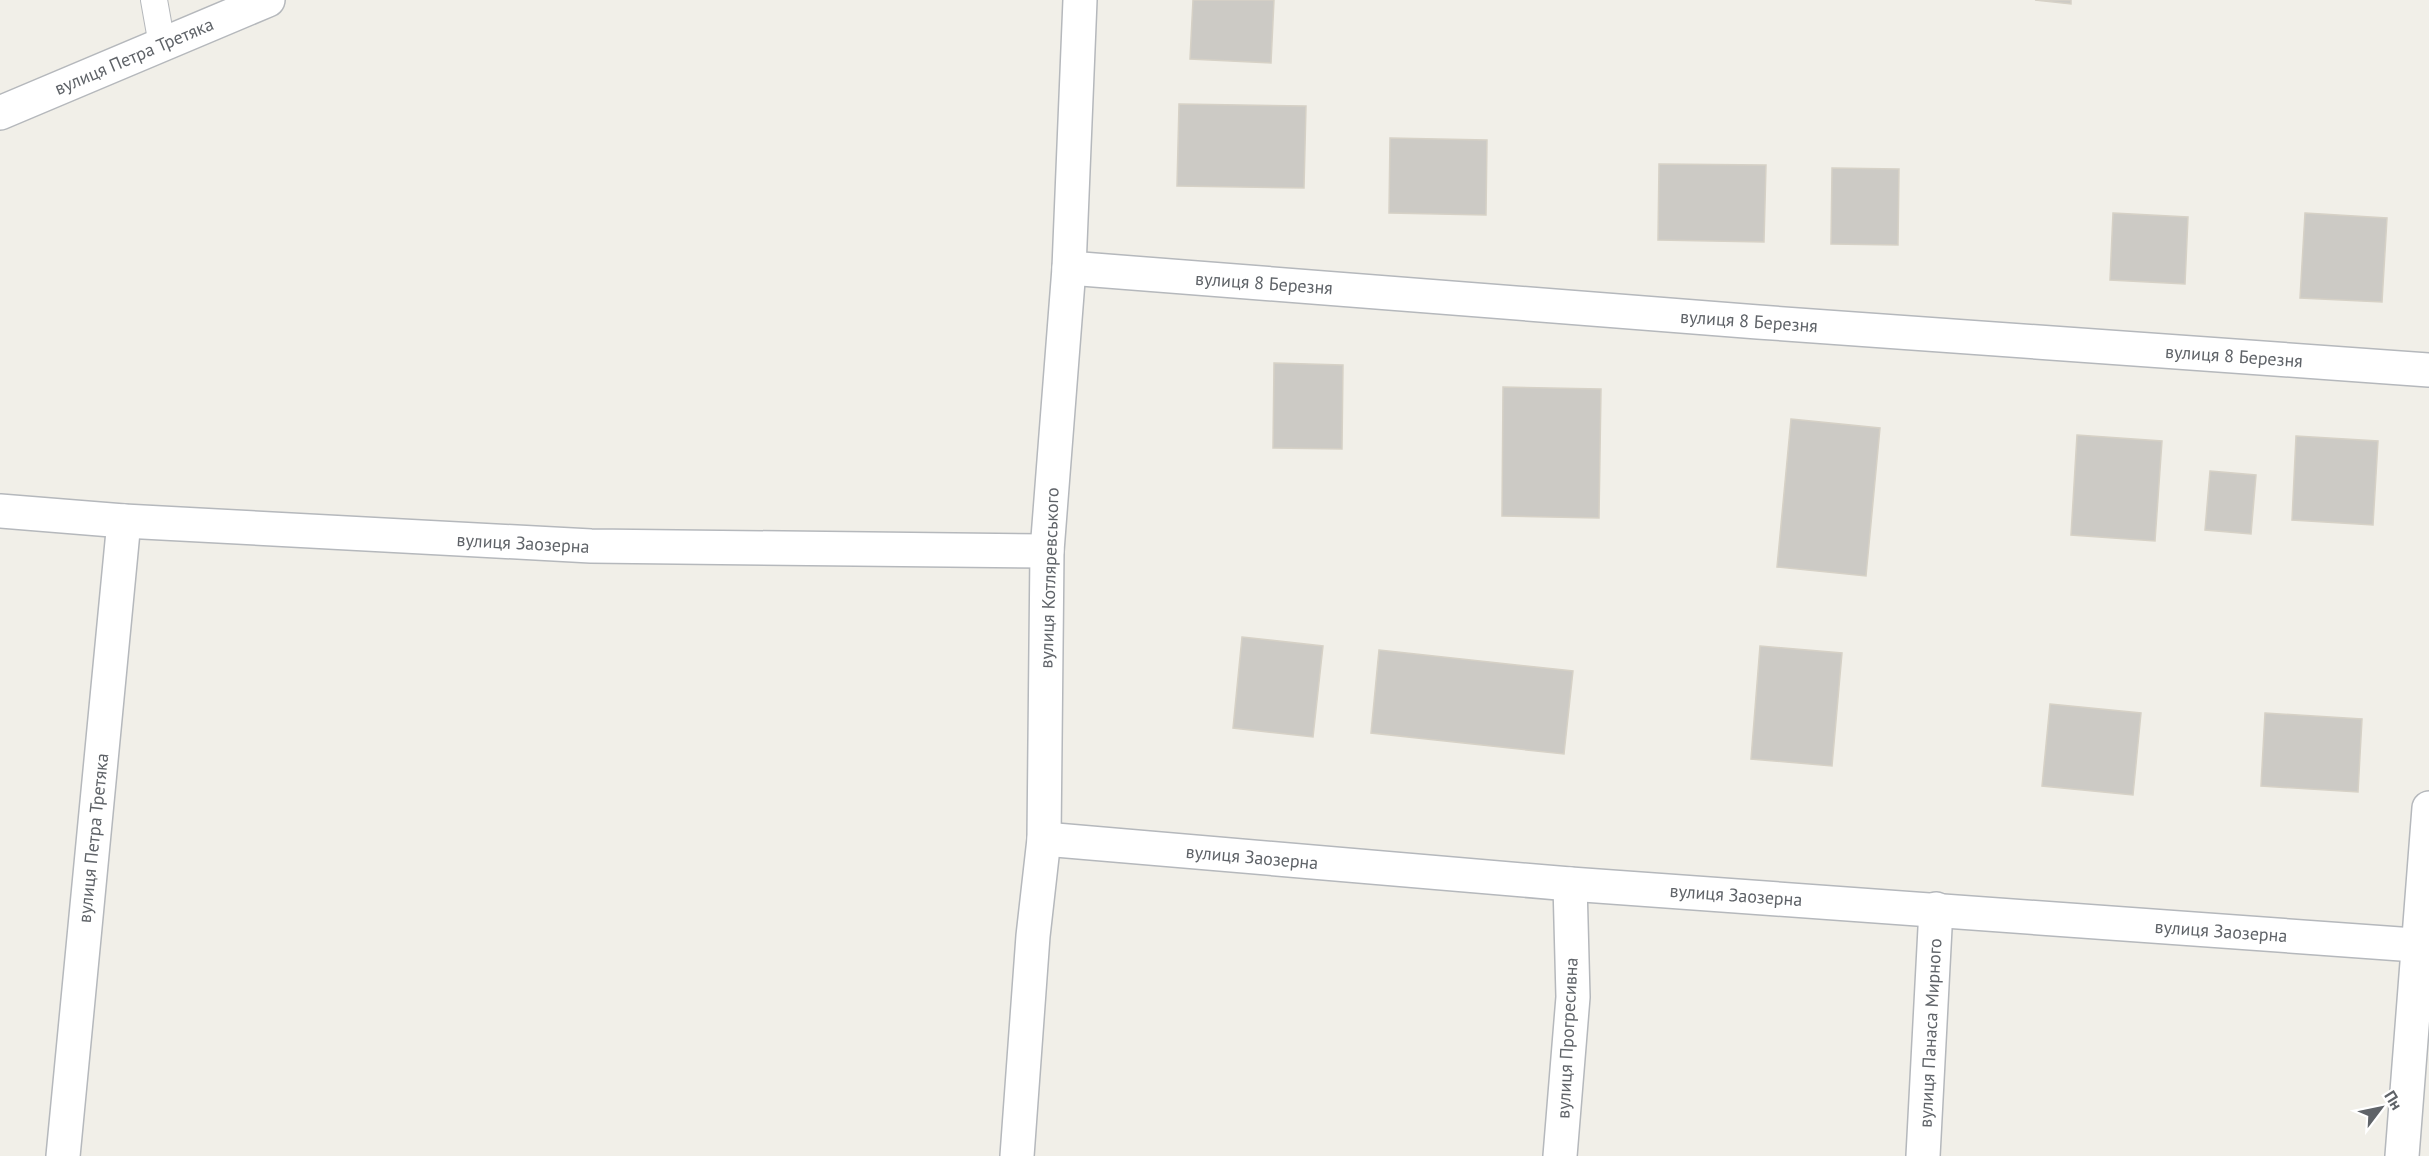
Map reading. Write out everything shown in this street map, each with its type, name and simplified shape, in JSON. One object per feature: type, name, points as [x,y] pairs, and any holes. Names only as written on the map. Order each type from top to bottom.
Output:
[{"type":"street","name":"вулиця Петра Третяка","points":[[0,113],[268,0]]},
{"type":"street","name":"вулиця Котляревського","points":[[1017,1156],[1033,936],[1044,839],[1047,551],[1069,268],[1080,0]]},
{"type":"street","name":"вулиця 8 Березня","points":[[1069,268],[2429,370]]},
{"type":"street","name":"вулиця Заозерна","points":[[0,511],[124,521],[591,546],[1047,551]]},
{"type":"street","name":"вулиця Петра Третяка","points":[[63,1156],[124,521]]},
{"type":"street","points":[[2402,1156],[2423,946],[2429,808]]},
{"type":"street","name":"вулиця Заозерна","points":[[1044,839],[1570,884],[2423,946]]},
{"type":"street","name":"вулиця Прогресивна","points":[[1560,1156],[1573,997],[1570,884]]},
{"type":"street","name":"вулиця Панаса Мирного","points":[[1923,1156],[1936,909]]},
{"type":"lane","points":[[154,0],[162,45]]},
{"type":"building","points":[[1193,0],[1274,0],[1271,63],[1190,59]]},
{"type":"building","points":[[2035,0],[2071,0],[2071,4]]},
{"type":"building","points":[[1179,104],[1306,106],[1304,188],[1177,186]]},
{"type":"building","points":[[1390,138],[1487,140],[1486,215],[1389,213]]},
{"type":"building","points":[[1659,164],[1766,165],[1764,242],[1658,240]]},
{"type":"building","points":[[1832,168],[1899,169],[1898,245],[1831,244]]},
{"type":"building","points":[[2113,213],[2188,217],[2185,284],[2110,280]]},
{"type":"building","points":[[2305,213],[2387,218],[2382,302],[2300,298]]},
{"type":"building","points":[[1274,363],[1343,365],[1342,449],[1273,448]]},
{"type":"building","points":[[1503,387],[1601,389],[1599,518],[1502,516]]},
{"type":"building","points":[[1791,419],[1880,428],[1866,576],[1777,567]]},
{"type":"building","points":[[2077,435],[2162,441],[2155,541],[2071,535]]},
{"type":"building","points":[[2296,436],[2378,441],[2373,525],[2292,520]]},
{"type":"building","points":[[2210,471],[2256,475],[2251,534],[2205,530]]},
{"type":"building","points":[[1242,637],[1323,646],[1313,737],[1233,728]]},
{"type":"building","points":[[1760,646],[1842,653],[1832,766],[1751,759]]},
{"type":"building","points":[[1379,650],[1573,671],[1564,754],[1371,733]]},
{"type":"building","points":[[2050,704],[2141,713],[2133,795],[2042,786]]},
{"type":"building","points":[[2265,713],[2362,719],[2358,792],[2261,786]]}]
